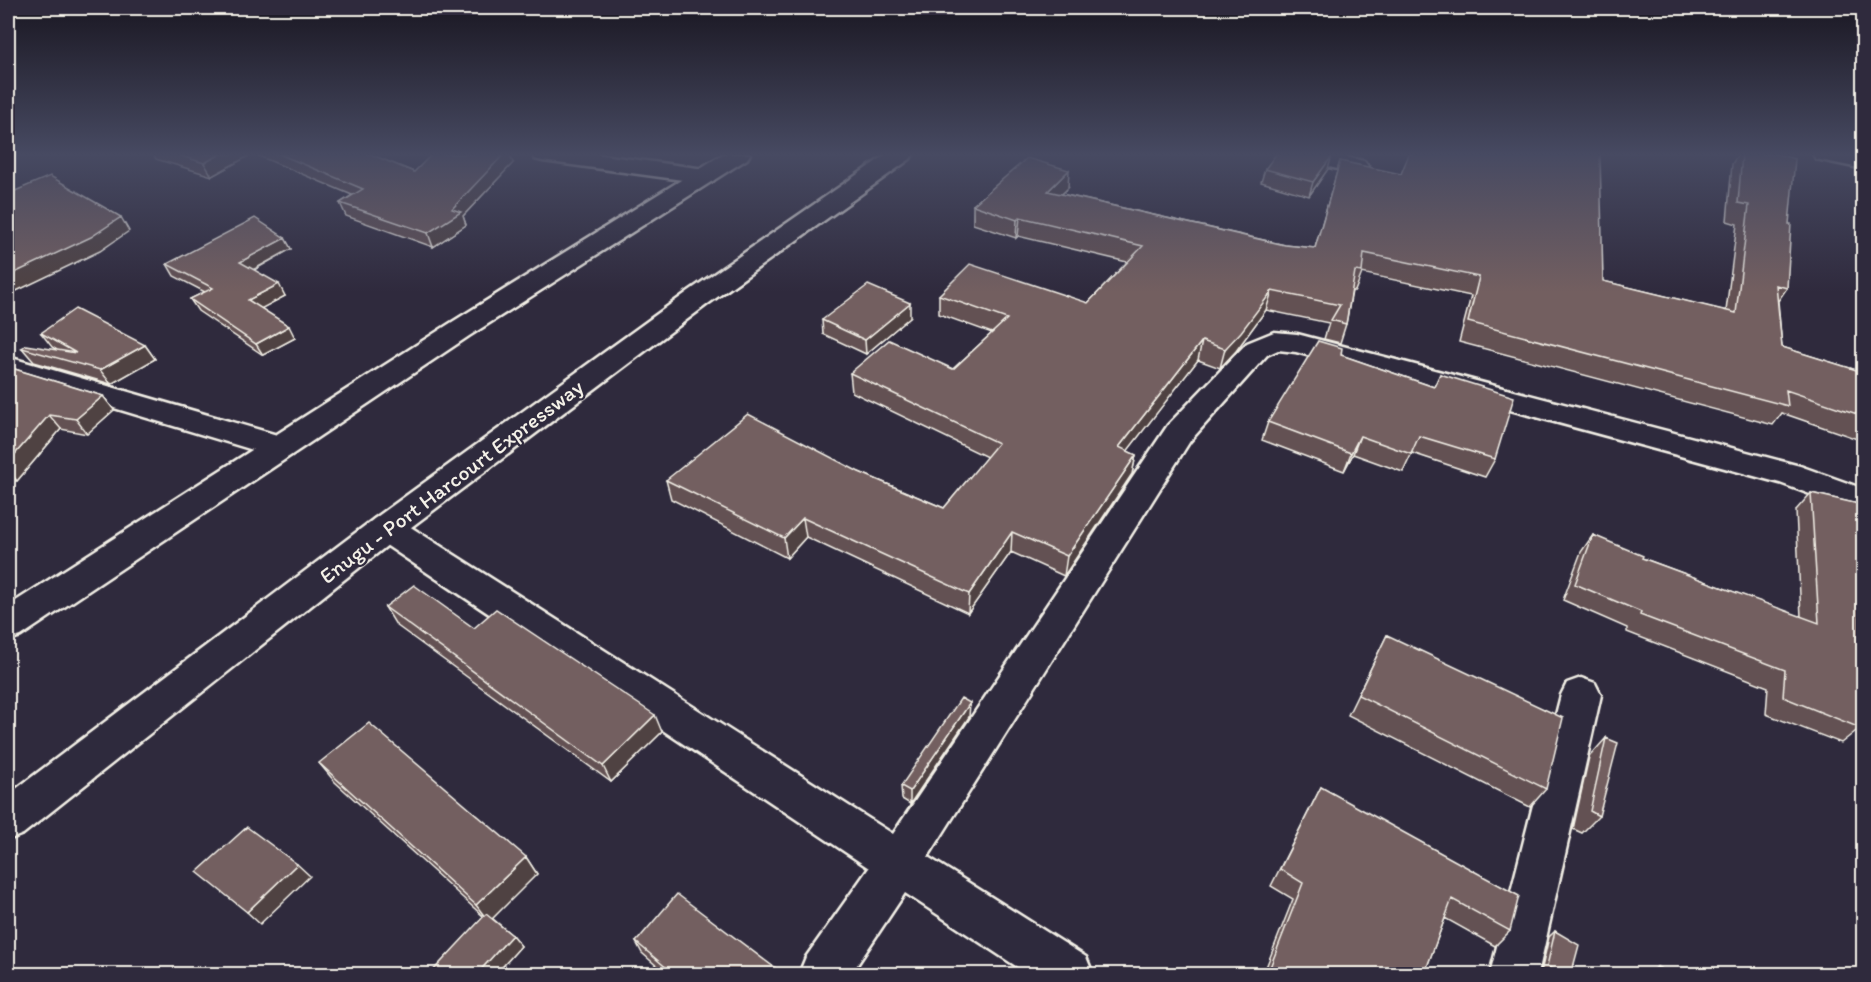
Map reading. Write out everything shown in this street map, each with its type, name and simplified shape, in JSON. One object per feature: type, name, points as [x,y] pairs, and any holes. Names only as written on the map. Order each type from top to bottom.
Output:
[{"type":"main road","points":[[8,625],[459,330],[667,200]]},
{"type":"main road","name":"Enugu - Port Harcourt Expressway","points":[[8,820],[386,528],[637,341],[837,200]]},
{"type":"main road","points":[[823,975],[899,863],[1179,433],[1257,349],[1274,341],[1297,343],[1777,471],[1863,502]]},
{"type":"main road","points":[[8,366],[280,447]]},
{"type":"main road","points":[[386,528],[1069,975]]},
{"type":"main road","points":[[1514,975],[1581,695]]},
{"type":"building","points":[[8,200],[91,200],[121,217],[91,237],[8,276]]},
{"type":"building","points":[[345,200],[461,200],[452,209],[461,212],[428,233],[340,203]]},
{"type":"building","points":[[979,200],[1087,200],[1285,245],[1315,248],[1329,200],[1601,200],[1603,281],[1736,313],[1749,205],[1738,203],[1738,200],[1791,200],[1787,288],[1776,285],[1782,347],[1863,372],[1863,416],[1786,390],[1788,406],[1468,322],[1479,277],[1364,253],[1362,272],[1355,271],[1346,324],[1331,320],[1340,305],[1272,291],[1225,349],[1202,341],[1119,447],[1136,455],[1067,556],[1012,532],[969,594],[803,518],[784,538],[666,480],[748,414],[859,472],[944,508],[998,443],[850,373],[889,340],[953,369],[1007,319],[939,295],[970,264],[1088,303],[1143,246],[1020,217],[1017,220],[973,205]]},
{"type":"building","points":[[255,218],[285,238],[240,262],[279,284],[248,300],[289,326],[256,344],[190,299],[213,288],[167,264]]},
{"type":"building","points":[[868,285],[910,303],[865,340],[822,320]]},
{"type":"building","points":[[75,309],[145,345],[100,370],[22,348],[26,345],[76,353],[41,333]]},
{"type":"building","points":[[1318,341],[1342,348],[1341,355],[1434,387],[1440,374],[1514,397],[1495,459],[1419,436],[1411,454],[1360,436],[1351,453],[1268,422]]},
{"type":"building","points":[[8,367],[103,396],[76,419],[49,415],[8,462]]},
{"type":"building","points":[[1811,493],[1863,505],[1860,728],[1783,697],[1785,670],[1640,615],[1641,612],[1575,584],[1593,535],[1643,556],[1642,558],[1819,623]]},
{"type":"building","points":[[414,585],[474,628],[496,609],[655,715],[603,766],[385,607]]},
{"type":"building","points":[[1387,635],[1563,718],[1546,789],[1358,695]]},
{"type":"building","points":[[961,698],[970,703],[910,791],[901,786]]},
{"type":"building","points":[[369,723],[526,857],[476,905],[319,763]]},
{"type":"building","points":[[1606,738],[1618,743],[1599,816],[1590,811]]},
{"type":"building","points":[[1321,787],[1519,896],[1510,931],[1452,899],[1424,975],[1267,975],[1303,883],[1280,869]]},
{"type":"building","points":[[247,827],[297,864],[247,912],[197,872]]},
{"type":"building","points":[[677,894],[775,968],[770,975],[675,975],[636,942]]},
{"type":"building","points":[[486,914],[512,935],[476,975],[429,975]]},
{"type":"building","points":[[1555,931],[1579,945],[1571,975],[1563,975],[1547,966]]},
{"type":"building","points":[[1657,967],[1674,975],[1656,975]]}]
